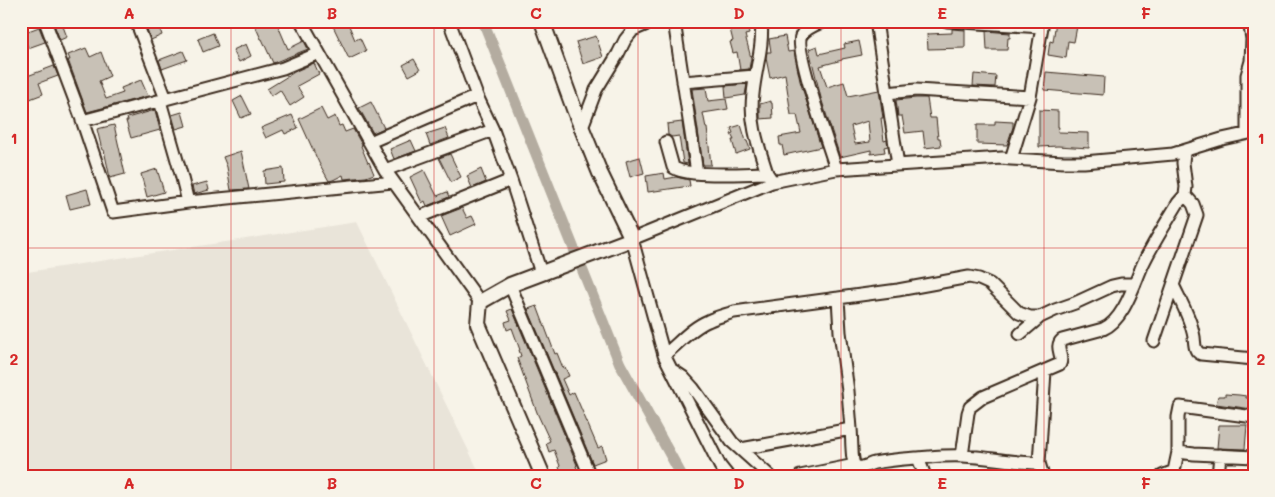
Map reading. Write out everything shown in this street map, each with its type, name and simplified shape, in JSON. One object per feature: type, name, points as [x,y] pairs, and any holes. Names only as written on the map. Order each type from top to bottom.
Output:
[{"type":"street","points":[[45,21],[114,212],[188,202],[393,182]]},
{"type":"street","points":[[136,21],[163,100],[188,202]]},
{"type":"street","points":[[302,21],[318,54],[385,170],[480,302],[478,324],[543,476]]},
{"type":"street","points":[[449,21],[477,96],[493,130],[546,271]]},
{"type":"street","points":[[542,21],[600,173],[632,239],[664,356],[720,466],[728,476]]},
{"type":"street","points":[[582,127],[596,90],[625,40],[633,30],[645,26],[648,21]]},
{"type":"street","points":[[674,21],[697,173]]},
{"type":"street","points":[[761,21],[761,46],[752,95],[752,113],[758,145],[770,178]]},
{"type":"street","points":[[824,21],[806,31],[800,37],[800,43],[807,79],[836,169]]},
{"type":"street","points":[[876,21],[898,165]]},
{"type":"street","points":[[947,21],[1042,24],[1030,97],[1011,159]]},
{"type":"street","points":[[666,142],[673,167],[680,171],[770,178],[836,169],[1002,158],[1084,162],[1173,154],[1250,132],[1252,39],[1249,21]]},
{"type":"street","points":[[82,121],[283,68],[318,54]]},
{"type":"street","points":[[683,82],[755,76]]},
{"type":"street","points":[[887,93],[916,90],[1030,97]]},
{"type":"street","points":[[370,142],[477,96]]},
{"type":"street","points":[[385,170],[493,130]]},
{"type":"street","points":[[962,456],[970,407],[983,398],[1060,364],[1058,347],[1062,340],[1103,329],[1119,315],[1143,263],[1178,203],[1185,195],[1184,151]]},
{"type":"street","points":[[480,302],[510,285],[632,239],[770,178]]},
{"type":"street","points":[[419,217],[512,180]]},
{"type":"street","points":[[1154,341],[1197,215],[1193,204],[1185,195]]},
{"type":"street","points":[[664,356],[706,321],[734,312],[898,290],[969,277],[990,284],[1019,313],[1030,317],[1040,317]]},
{"type":"street","points":[[1020,334],[1040,317],[1112,286],[1134,284]]},
{"type":"street","points":[[510,285],[590,476]]},
{"type":"street","points":[[1173,285],[1192,330],[1195,348],[1198,353],[1254,359]]},
{"type":"street","points":[[838,298],[854,465]]},
{"type":"street","points":[[671,370],[693,388],[732,442],[770,476]]},
{"type":"street","points":[[1044,476],[1039,463],[1045,371]]},
{"type":"street","points":[[1162,476],[1174,471],[1178,452],[1178,417],[1180,407],[1254,417]]},
{"type":"street","points":[[740,449],[851,429]]},
{"type":"street","points":[[1178,452],[1254,457]]},
{"type":"street","points":[[1218,476],[1220,455]]},
{"type":"street","points":[[800,476],[854,465],[857,468],[861,468],[874,463],[918,458],[962,456],[1039,463]]},
{"type":"street","points":[[918,458],[925,476]]},
{"type":"shaded area","points":[[357,222],[481,476],[21,476],[21,273]]},
{"type":"building","points":[[61,21],[67,37],[60,40],[53,22]]},
{"type":"building","points":[[157,21],[162,35],[151,40],[145,24]]},
{"type":"building","points":[[253,21],[276,21],[288,49],[304,41],[308,49],[273,63]]},
{"type":"building","points":[[339,21],[347,21],[355,40],[360,38],[366,51],[349,59],[332,24]]},
{"type":"building","points":[[1056,21],[1078,21],[1074,42],[1068,41],[1066,58],[1048,55],[1050,41],[1053,42]]},
{"type":"building","points":[[747,25],[749,34],[745,35],[751,58],[749,69],[740,70],[737,52],[733,53],[730,42],[733,41],[730,29]]},
{"type":"building","points":[[39,27],[45,42],[28,48],[23,33]]},
{"type":"building","points":[[952,29],[965,30],[965,48],[928,49],[927,34],[952,33]]},
{"type":"building","points":[[986,31],[1010,33],[1007,50],[987,50]]},
{"type":"building","points":[[213,33],[218,46],[203,52],[198,39]]},
{"type":"building","points":[[596,36],[603,57],[583,64],[576,42]]},
{"type":"building","points":[[785,36],[788,52],[794,51],[800,81],[821,147],[784,155],[779,137],[801,133],[797,115],[791,115],[785,74],[770,78],[766,58],[767,52],[771,52],[769,39]]},
{"type":"building","points":[[859,41],[862,55],[820,66],[827,87],[844,82],[848,96],[879,90],[884,141],[887,140],[888,146],[884,147],[885,152],[871,154],[871,150],[840,157],[821,98],[809,49],[817,46],[819,54],[845,48],[844,44]],"holes":[[[868,121],[870,142],[855,144],[851,126]]]},
{"type":"building","points":[[246,44],[251,56],[239,62],[233,50]]},
{"type":"building","points":[[86,48],[90,57],[101,52],[110,76],[99,81],[106,99],[123,93],[121,88],[141,80],[148,96],[87,112],[68,60],[70,60],[68,55]]},
{"type":"building","points":[[183,51],[187,60],[162,69],[159,60]]},
{"type":"building","points":[[414,59],[420,70],[409,76],[403,65]]},
{"type":"building","points":[[314,63],[319,74],[297,86],[304,97],[290,106],[280,90],[271,96],[267,89],[296,71]]},
{"type":"building","points":[[54,66],[58,76],[39,83],[43,94],[30,99],[22,78]]},
{"type":"building","points":[[1046,72],[1104,77],[1103,95],[1044,90]]},
{"type":"building","points":[[974,74],[996,76],[995,87],[973,86]]},
{"type":"building","points":[[747,84],[745,95],[726,98],[725,86]]},
{"type":"building","points":[[706,88],[708,101],[726,99],[728,109],[703,113],[707,128],[711,165],[703,165],[692,89]]},
{"type":"building","points":[[242,96],[251,114],[241,118],[233,101]]},
{"type":"building","points":[[927,98],[930,118],[936,118],[938,138],[940,138],[941,146],[925,148],[923,131],[905,133],[902,116],[898,116],[896,100]]},
{"type":"building","points":[[771,101],[773,118],[760,119],[760,104]]},
{"type":"building","points":[[371,102],[384,128],[373,133],[359,108]]},
{"type":"building","points":[[321,108],[327,120],[335,116],[339,126],[342,125],[345,132],[353,129],[374,174],[366,177],[344,179],[343,175],[329,181],[299,119]]},
{"type":"building","points":[[155,110],[160,130],[131,138],[126,121],[128,121],[127,118]]},
{"type":"building","points":[[1039,110],[1058,111],[1058,132],[1089,133],[1089,148],[1039,147]]},
{"type":"building","points":[[182,112],[186,126],[176,129],[172,115]]},
{"type":"building","points":[[292,115],[298,128],[285,134],[283,130],[266,138],[261,128]]},
{"type":"building","points":[[995,121],[1013,122],[1007,145],[977,144],[977,125],[995,125]]},
{"type":"building","points":[[682,122],[688,164],[683,163],[679,136],[672,137],[668,135],[667,124]]},
{"type":"building","points":[[114,125],[125,174],[110,178],[97,129]]},
{"type":"building","points":[[741,125],[750,149],[736,154],[731,128]]},
{"type":"building","points":[[445,128],[449,138],[430,145],[426,134]]},
{"type":"building","points":[[411,140],[416,151],[394,159],[390,149]]},
{"type":"building","points":[[241,151],[249,189],[231,190],[227,167],[223,157]]},
{"type":"building","points":[[450,154],[461,177],[451,182],[439,158]]},
{"type":"building","points":[[640,157],[644,173],[630,177],[626,161]]},
{"type":"building","points":[[283,168],[284,182],[265,184],[264,171]]},
{"type":"building","points":[[157,169],[164,192],[147,197],[141,174]]},
{"type":"building","points":[[481,169],[486,182],[472,188],[467,176]]},
{"type":"building","points":[[424,170],[437,196],[447,192],[449,197],[427,206],[425,201],[422,203],[410,177]]},
{"type":"building","points":[[664,173],[665,179],[676,177],[689,180],[690,186],[648,192],[646,176]]},
{"type":"building","points":[[207,182],[209,190],[194,194],[192,186]]},
{"type":"building","points":[[87,189],[91,204],[70,209],[66,195]]},
{"type":"building","points":[[462,208],[467,218],[472,216],[476,224],[450,236],[441,216]]},
{"type":"building","points":[[537,306],[555,354],[557,353],[563,368],[565,367],[569,376],[562,379],[569,395],[574,392],[598,448],[602,446],[606,459],[593,464],[528,309]]},
{"type":"building","points":[[512,309],[577,465],[577,469],[562,475],[554,450],[549,452],[546,443],[550,441],[538,415],[517,358],[521,356],[520,350],[512,328],[507,330],[505,322],[511,320],[507,311]]},
{"type":"building","points":[[1225,394],[1253,398],[1252,409],[1216,404],[1218,396],[1225,396]]},
{"type":"building","points":[[1219,425],[1247,425],[1245,449],[1217,448]]},
{"type":"waterway","points":[[483,21],[620,364],[682,476]]}]
